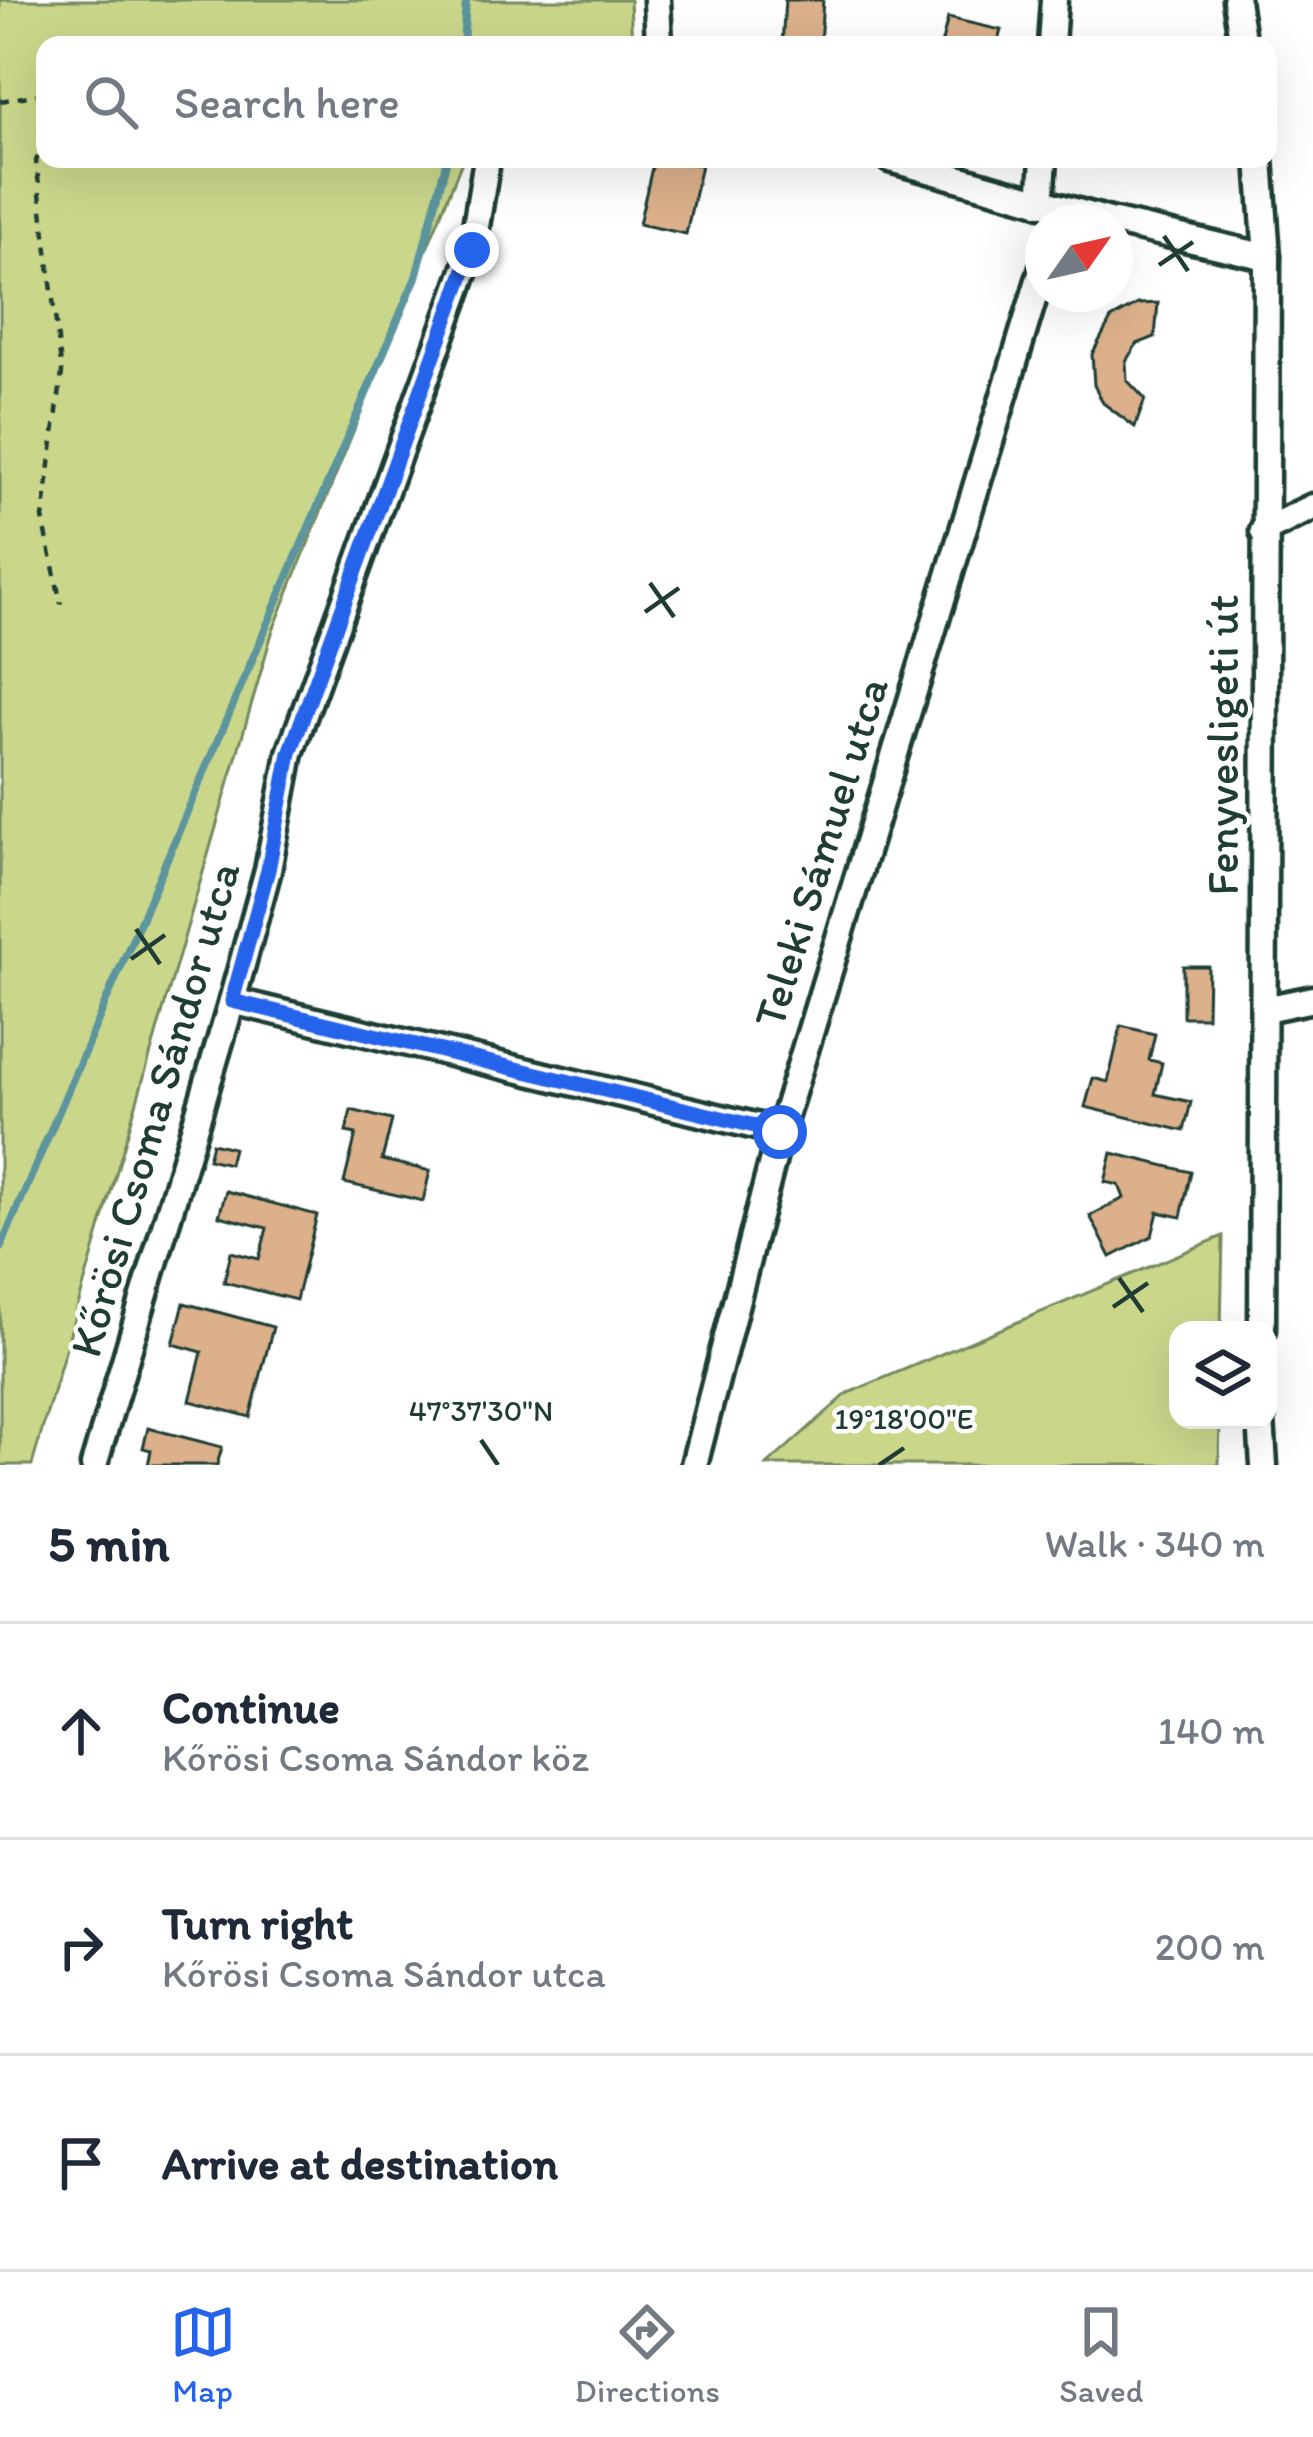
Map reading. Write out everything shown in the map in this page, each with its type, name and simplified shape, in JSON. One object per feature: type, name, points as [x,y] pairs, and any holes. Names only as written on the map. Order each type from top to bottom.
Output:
[{"type":"street","points":[[657,0],[659,36]]},
{"type":"street","points":[[1052,36],[1054,0]]},
{"type":"street","points":[[1237,0],[1242,36]]},
{"type":"street","name":"Kőrösi Csoma Sándor utca","points":[[94,1465],[232,1001],[268,870],[290,753],[472,250],[486,168]]},
{"type":"street","points":[[918,168],[1028,204]]},
{"type":"street","points":[[1046,168],[1052,204]]},
{"type":"street","name":"Fenyvesligeti út","points":[[1261,168],[1267,257],[1262,1321]]},
{"type":"street","points":[[1133,226],[1267,257]]},
{"type":"street","name":"Teleki Sámuel utca","points":[[694,1465],[780,1132],[1029,312]]},
{"type":"street","points":[[1263,531],[1313,507]]},
{"type":"street","points":[[1265,1009],[1313,999]]},
{"type":"street","points":[[232,1001],[780,1132]]},
{"type":"street","points":[[1262,1429],[1264,1465]]},
{"type":"path","points":[[0,101],[36,95]]},
{"type":"path","points":[[37,168],[62,373],[43,518],[61,604]]},
{"type":"green space","points":[[0,0],[630,0],[632,36],[36,36],[36,168],[459,168],[272,633],[32,1465],[0,1465]]},
{"type":"green space","points":[[1223,1236],[1221,1321],[1169,1321],[1169,1429],[1220,1429],[1219,1465],[767,1465],[848,1393]]},
{"type":"building","points":[[785,0],[823,0],[821,36],[783,36]]},
{"type":"building","points":[[948,18],[1001,30],[999,36],[943,36]]},
{"type":"building","points":[[652,168],[700,168],[686,234],[639,224]]},
{"type":"building","points":[[1158,303],[1155,337],[1137,344],[1126,361],[1127,380],[1145,399],[1135,427],[1103,403],[1094,385],[1092,354],[1111,319],[1133,312],[1138,304]]},
{"type":"building","points":[[1183,966],[1208,966],[1207,1017],[1183,1017]]},
{"type":"building","points":[[1121,1026],[1155,1034],[1149,1060],[1162,1063],[1155,1094],[1191,1102],[1184,1131],[1085,1107],[1093,1078],[1108,1082]]},
{"type":"building","points":[[351,1110],[392,1120],[382,1160],[430,1171],[423,1201],[344,1183],[356,1134],[346,1132]]},
{"type":"building","points":[[212,1143],[233,1148],[229,1164],[208,1159]]},
{"type":"building","points":[[1112,1153],[1191,1172],[1181,1217],[1158,1212],[1152,1236],[1111,1257],[1090,1216],[1124,1198],[1119,1185],[1105,1182]]},
{"type":"building","points":[[226,1191],[317,1215],[296,1300],[224,1282],[231,1252],[259,1259],[267,1228],[219,1216]]},
{"type":"building","points":[[184,1303],[273,1327],[250,1417],[190,1401],[202,1352],[173,1344]]},
{"type":"building","points":[[148,1428],[222,1447],[217,1465],[148,1465],[151,1450],[143,1448]]},
{"type":"waterway","points":[[464,36],[466,0]]},
{"type":"waterway","points":[[0,1249],[416,277],[445,168]]},
{"type":"route","points":[[472,250],[290,753],[268,870],[232,1001],[780,1132]]}]
